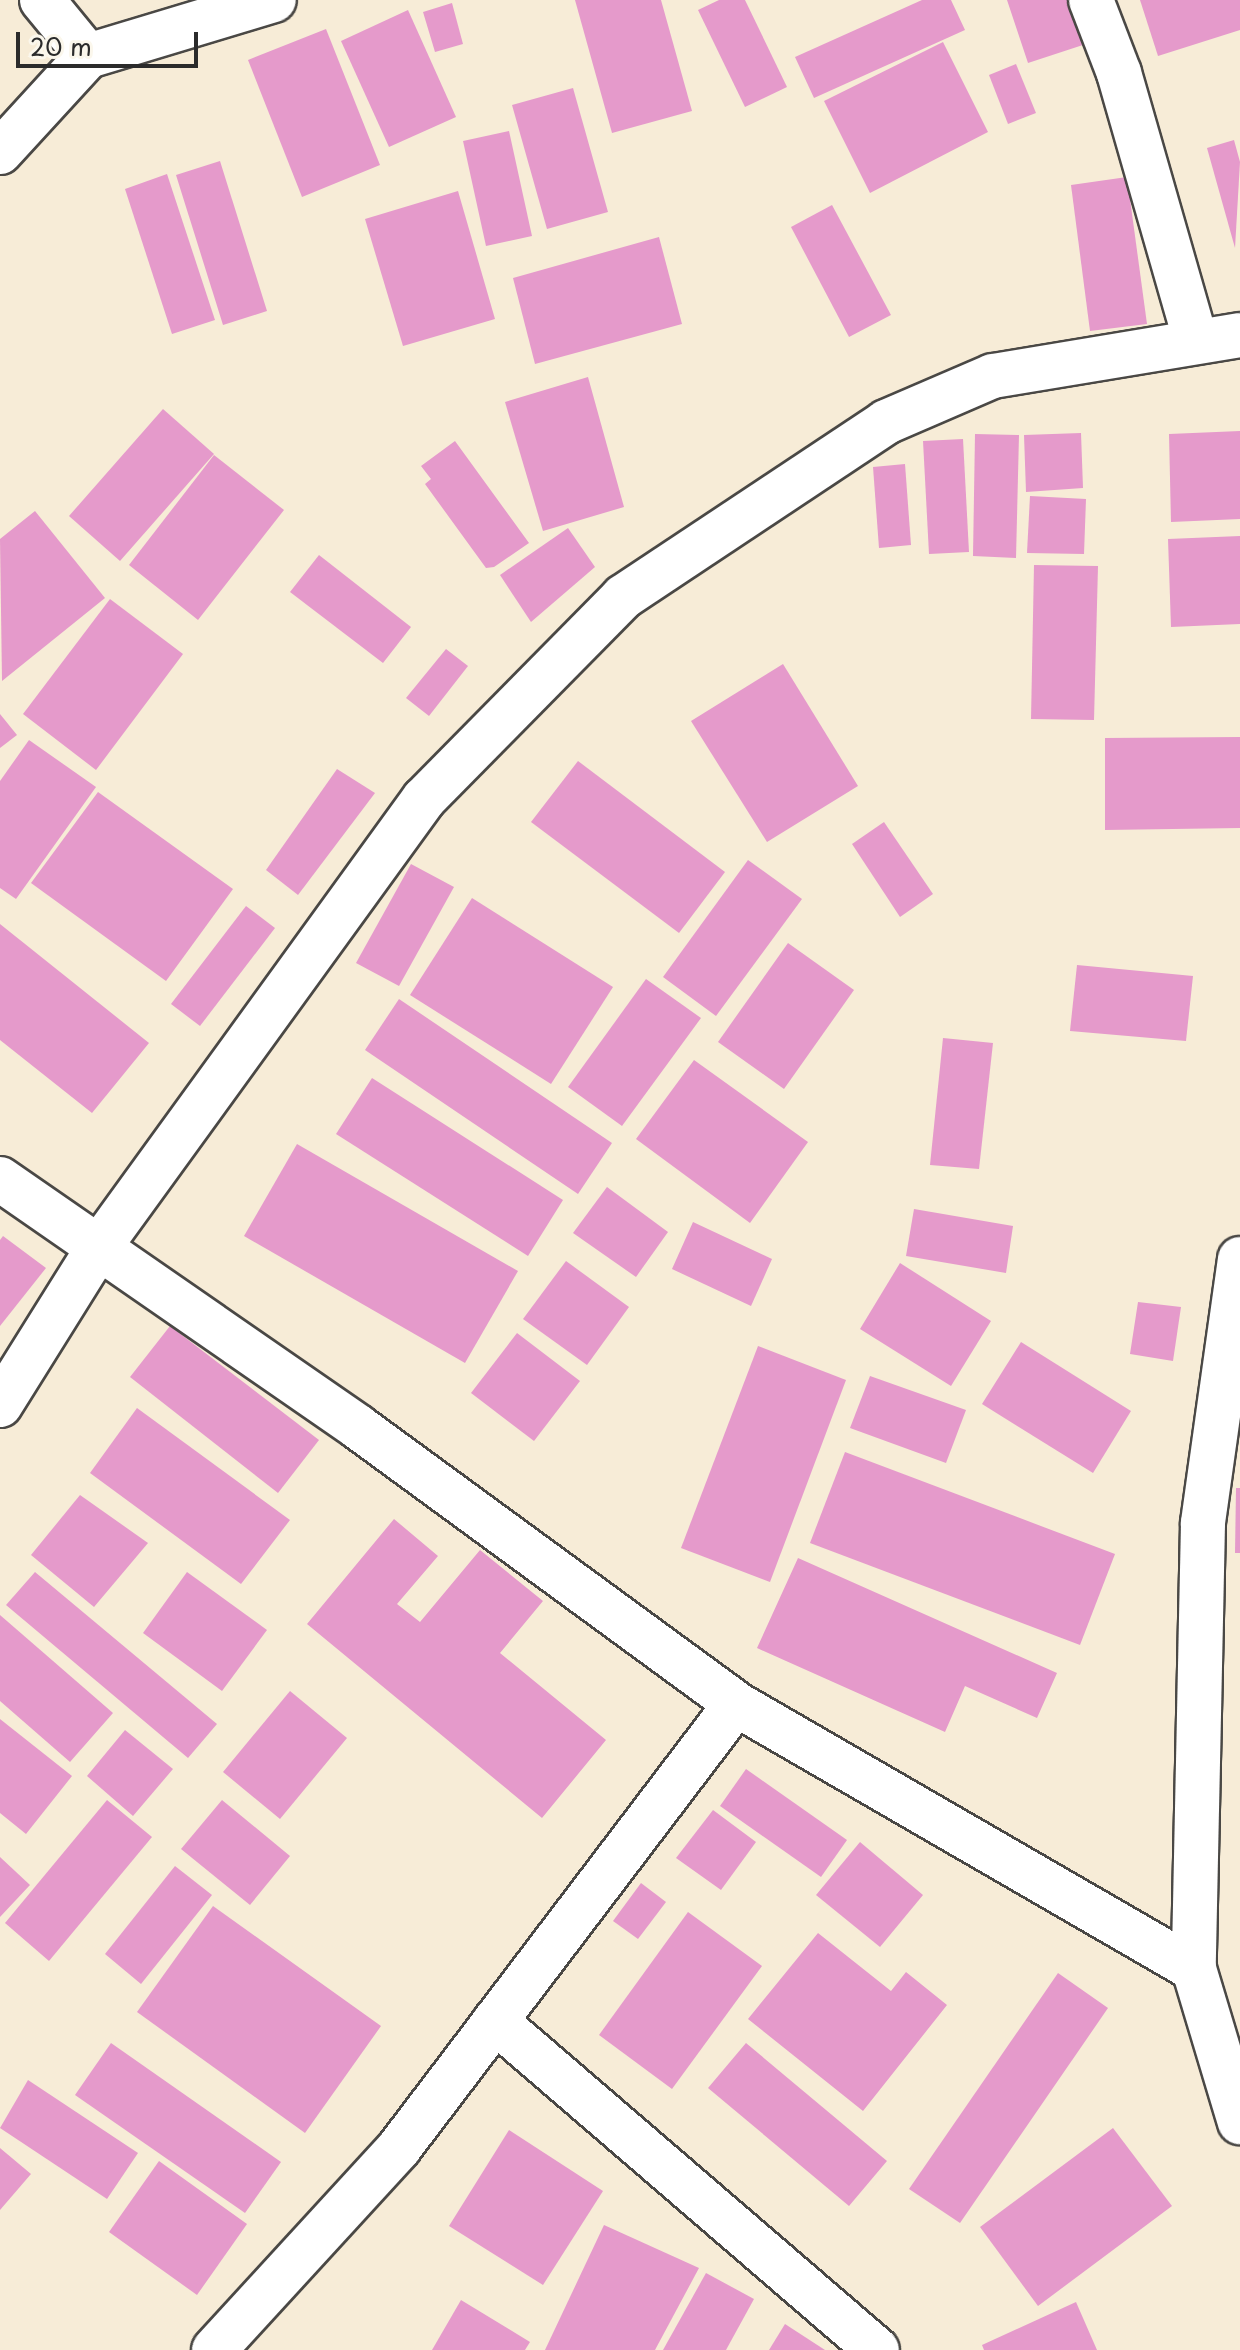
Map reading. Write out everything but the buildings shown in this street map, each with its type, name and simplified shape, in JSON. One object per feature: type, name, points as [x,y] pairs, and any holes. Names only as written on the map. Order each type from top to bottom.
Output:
[{"type":"street","points":[[42,0],[88,56]]},
{"type":"street","points":[[0,152],[88,56],[274,0]]},
{"type":"street","points":[[1091,0],[1119,73],[1195,338]]},
{"type":"street","points":[[0,1405],[97,1250],[424,799],[623,597],[886,422],[993,376],[1195,338],[1240,335]]},
{"type":"street","points":[[0,1179],[97,1250],[358,1427],[736,1704],[1194,1969]]},
{"type":"street","points":[[1240,1259],[1203,1523],[1194,1969],[1240,2122]]},
{"type":"street","points":[[214,2350],[399,2148],[736,1704]]},
{"type":"street","points":[[495,2021],[877,2350]]}]
